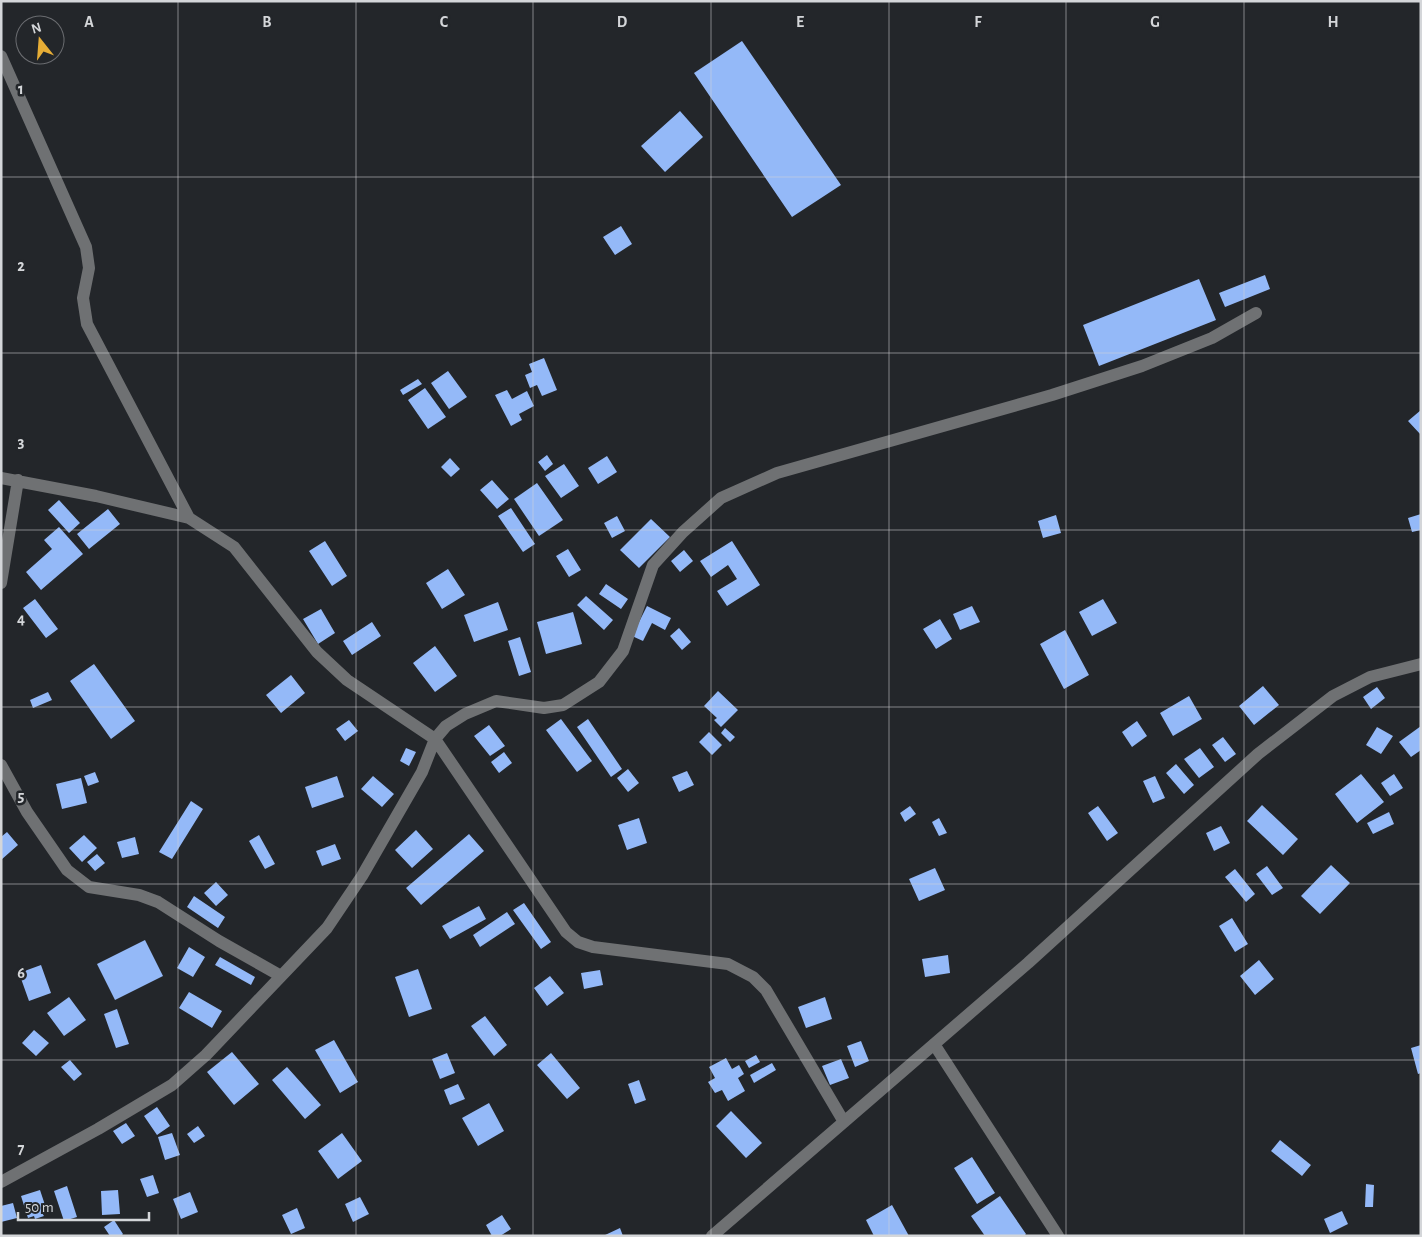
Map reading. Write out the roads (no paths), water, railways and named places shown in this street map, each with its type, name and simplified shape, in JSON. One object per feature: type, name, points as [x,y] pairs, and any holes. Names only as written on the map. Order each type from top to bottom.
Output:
[{"type":"street","points":[[1,56],[86,247],[89,268],[83,298],[87,324],[189,518]]},
{"type":"street","points":[[1,1182],[98,1129],[172,1085],[206,1055],[326,928],[362,876],[422,772],[435,739],[446,726],[465,714],[496,701],[544,708],[563,705],[599,682],[623,651],[653,565],[682,532],[721,498],[776,473],[1052,396],[1142,366],[1212,338],[1256,313]]},
{"type":"street","points":[[1,478],[18,480],[189,518],[234,548],[317,652],[347,680],[435,739],[566,932],[578,942],[593,947],[728,964],[753,977],[766,990],[844,1122]]},
{"type":"street","points":[[1,583],[18,480]]},
{"type":"street","points":[[712,1236],[1028,963],[1258,754],[1332,696],[1370,677],[1421,664]]},
{"type":"street","points":[[1,765],[27,812],[67,870],[89,887],[139,894],[158,902],[219,941],[281,976]]},
{"type":"street","points":[[934,1044],[1058,1236]]}]
